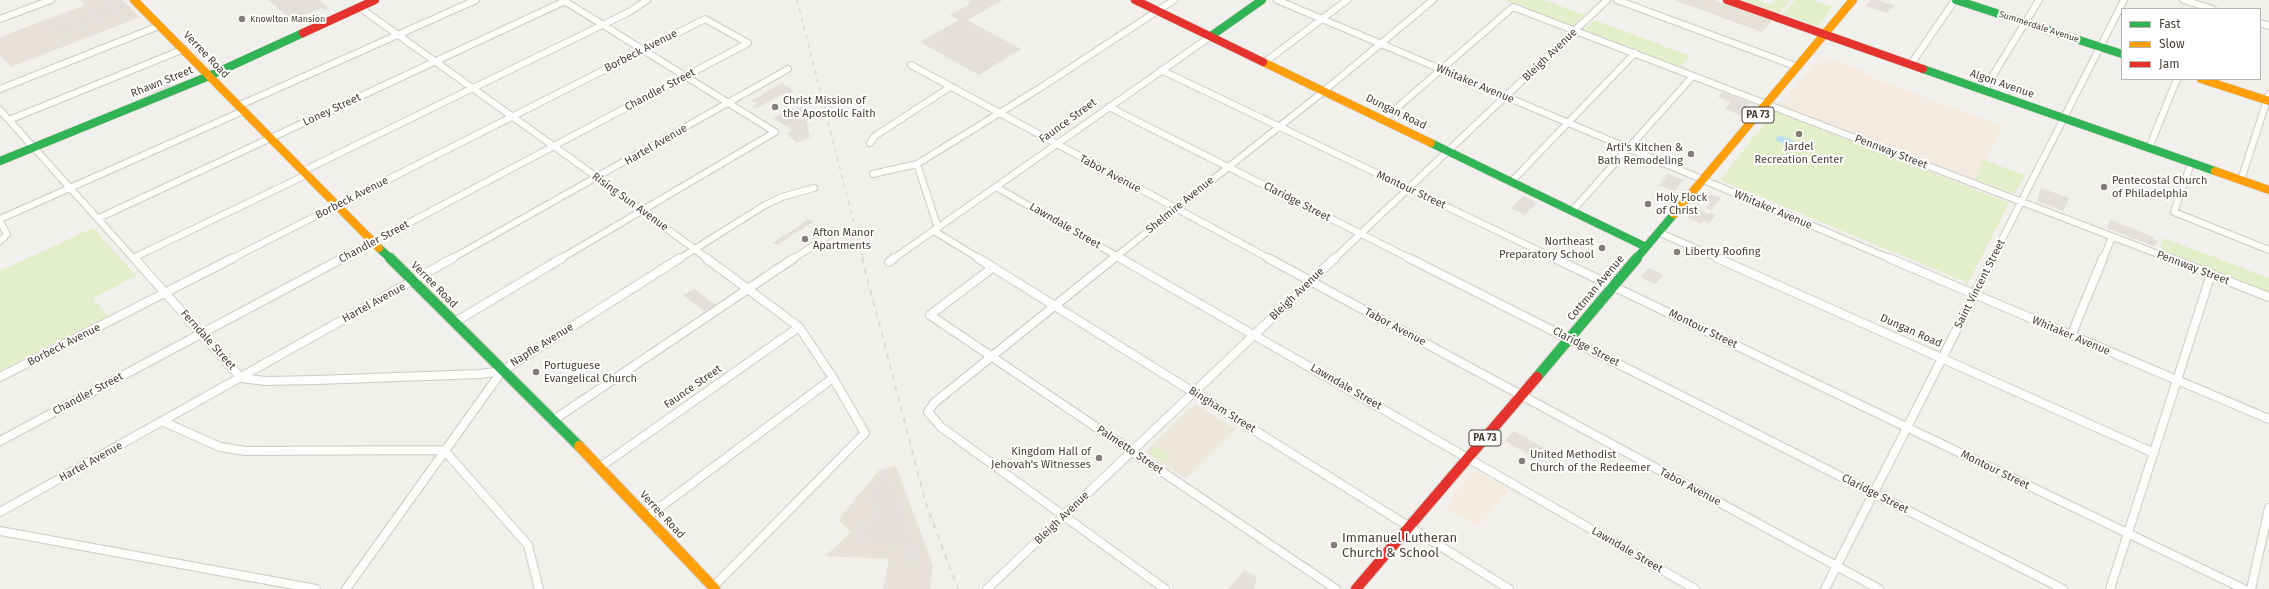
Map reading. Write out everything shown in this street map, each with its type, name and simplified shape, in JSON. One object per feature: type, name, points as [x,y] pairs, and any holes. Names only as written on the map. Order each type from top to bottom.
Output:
[{"type":"main road","name":"Verree Road","points":[[134,0],[184,49],[304,173],[338,205],[552,421],[600,467],[713,588]]},
{"type":"main road","name":"Rhawn Street","points":[[0,161],[210,76],[375,0]]},
{"type":"main road","name":"Dungan Road","points":[[1135,0],[1384,119],[1646,247]]},
{"type":"main road","name":"Faunce Street","points":[[1211,36],[1262,0]]},
{"type":"main road","name":"Algon Avenue","points":[[1727,0],[2269,190]]},
{"type":"main road","name":"Cottman Avenue","points":[[1356,589],[1570,339],[1853,0]]},
{"type":"main road","name":"Summerdale Avenue","points":[[1955,0],[2121,54]]},
{"type":"main road","points":[[2204,80],[2268,99]]},
{"type":"street","points":[[0,19],[51,0]]},
{"type":"street","points":[[0,241],[7,234],[0,221],[476,0]]},
{"type":"street","points":[[133,258],[602,25],[647,0]]},
{"type":"street","points":[[873,174],[917,164],[999,114],[1174,0]]},
{"type":"street","name":"Whitaker Avenue","points":[[1277,0],[2269,419]]},
{"type":"street","points":[[1265,62],[1348,0]]},
{"type":"street","name":"Shelmire Avenue","points":[[1064,517],[941,427],[928,412],[934,403],[1056,307],[1117,256],[1324,91],[1379,43],[1433,0]]},
{"type":"street","name":"Bleigh Avenue","points":[[987,589],[1607,0]]},
{"type":"street","points":[[1617,0],[1798,67]]},
{"type":"street","points":[[1911,64],[1955,0]]},
{"type":"street","points":[[1984,90],[2039,0]]},
{"type":"street","name":"Saint Vincent Street","points":[[1826,589],[2124,0]]},
{"type":"street","points":[[2183,0],[2209,8],[2210,0]]},
{"type":"street","points":[[455,322],[775,132],[564,1]]},
{"type":"street","name":"Loney Street","points":[[100,218],[564,1]]},
{"type":"street","name":"Rising Sun Avenue","points":[[359,7],[644,211],[799,327],[833,378],[865,432],[713,588]]},
{"type":"street","name":"Pennway Street","points":[[1442,70],[1513,7],[2269,297]]},
{"type":"street","name":"Chandler Street","points":[[0,441],[554,147],[748,42],[705,19]]},
{"type":"street","name":"Borbeck Avenue","points":[[0,377],[705,19]]},
{"type":"street","points":[[0,89],[159,26]]},
{"type":"street","name":"Faunce Street","points":[[889,262],[1211,36]]},
{"type":"street","points":[[9,120],[184,49]]},
{"type":"street","points":[[1511,182],[1567,122],[1635,53]]},
{"type":"street","name":"Tabor Avenue","points":[[911,65],[1056,145],[1879,589]]},
{"type":"street","name":"Hartel Avenue","points":[[0,512],[164,422],[598,178],[788,69]]},
{"type":"street","name":"Montour Street","points":[[1162,70],[2244,589]]},
{"type":"street","points":[[1384,119],[1442,70]]},
{"type":"street","points":[[1572,211],[1693,76]]},
{"type":"street","points":[[2149,148],[2177,80]]},
{"type":"street","points":[[870,143],[875,136],[950,87]]},
{"type":"street","points":[[2241,180],[2268,99]]},
{"type":"street","name":"Claridge Street","points":[[1109,107],[2063,589]]},
{"type":"street","name":"Ferndale Street","points":[[0,110],[70,188],[100,218],[133,258],[203,333],[241,378],[265,381],[317,380],[480,374],[502,370]]},
{"type":"street","points":[[2191,163],[2174,210],[2180,216],[2269,250]]},
{"type":"street","points":[[917,164],[936,230]]},
{"type":"street","name":"Lawndale Street","points":[[996,187],[1695,589]]},
{"type":"street","name":"Napfle Avenue","points":[[346,589],[502,370],[765,205],[805,189],[814,188]]},
{"type":"street","name":"Bingham Street","points":[[936,230],[992,268],[1194,392],[1509,589]]},
{"type":"street","points":[[552,421],[834,232]]},
{"type":"street","name":"Dungan Road","points":[[1658,232],[2154,452]]},
{"type":"street","points":[[2072,336],[2112,237]]},
{"type":"street","name":"Palmetto Street","points":[[992,268],[930,315],[1336,589]]},
{"type":"street","points":[[2110,589],[2210,274]]},
{"type":"street","name":"Faunce Street","points":[[600,467],[799,327]]},
{"type":"street","points":[[647,517],[833,378]]},
{"type":"street","points":[[164,422],[220,447],[245,451],[444,450],[528,545],[539,589]]},
{"type":"street","points":[[2252,589],[2269,508]]},
{"type":"street","points":[[1064,517],[1164,589]]},
{"type":"street","points":[[0,531],[316,589]]},
{"type":"shaded area","points":[[80,0],[122,0],[140,17],[11,67],[0,55],[0,37],[85,5]]},
{"type":"shaded area","points":[[121,0],[130,8],[64,33],[50,34],[49,31],[52,26]]},
{"type":"shaded area","points":[[268,0],[319,0],[329,8],[324,10],[321,8],[292,20]]},
{"type":"shaded area","points":[[973,0],[1003,0],[967,20],[1021,49],[979,75],[920,42],[959,20],[950,15],[970,4],[968,3]]},
{"type":"shaded area","points":[[1675,0],[1714,0],[1772,21],[1762,32]]},
{"type":"shaded area","points":[[1675,0],[1682,0],[1764,31],[1762,32]]},
{"type":"shaded area","points":[[1871,0],[1877,0],[1895,6],[1887,13],[1866,6]]},
{"type":"shaded area","points":[[1821,55],[1863,71],[1868,76],[2003,126],[1974,179],[1783,106],[1781,104]]},
{"type":"shaded area","points":[[172,80],[174,82],[169,85],[171,87],[154,94],[150,90],[139,94],[134,89],[151,82],[155,86]]},
{"type":"shaded area","points":[[782,83],[794,91],[789,94],[786,92],[757,108],[754,107],[757,104],[751,101]]},
{"type":"shaded area","points":[[1722,92],[1750,103],[1740,115],[1725,109],[1731,102],[1718,97]]},
{"type":"shaded area","points":[[793,108],[804,108],[810,137],[797,143],[787,134],[793,130],[773,118]]},
{"type":"shaded area","points":[[1668,174],[1683,180],[1674,192],[1659,185]]},
{"type":"shaded area","points":[[2041,188],[2069,198],[2063,211],[2037,201]]},
{"type":"shaded area","points":[[1708,193],[1721,198],[1711,210],[1706,208],[1710,203],[1702,199]]},
{"type":"shaded area","points":[[1523,196],[1537,203],[1525,215],[1511,208]]},
{"type":"shaded area","points":[[1695,208],[1709,214],[1711,212],[1716,215],[1709,223],[1704,221],[1701,224],[1688,217]]},
{"type":"shaded area","points":[[809,219],[813,222],[777,245],[773,243]]},
{"type":"shaded area","points":[[2110,220],[2154,237],[2153,239],[2158,241],[2157,244],[2153,246],[2107,228]]},
{"type":"shaded area","points":[[1648,268],[1664,275],[1656,284],[1640,277]]},
{"type":"shaded area","points":[[694,289],[717,306],[707,313],[683,295]]},
{"type":"shaded area","points":[[1195,404],[1236,429],[1186,479],[1145,452]]},
{"type":"shaded area","points":[[1514,431],[1549,451],[1541,462],[1505,441]]},
{"type":"shaded area","points":[[896,466],[933,566],[930,589],[883,589],[889,559],[825,556],[851,532],[838,520],[879,470]]},
{"type":"shaded area","points":[[1475,470],[1509,489],[1478,527],[1445,507]]},
{"type":"shaded area","points":[[890,474],[920,559],[911,563],[904,545],[855,542],[858,530],[881,509],[865,497],[884,475]]},
{"type":"shaded area","points":[[1245,570],[1257,578],[1254,589],[1228,589]]},
{"type":"green space","points":[[1504,0],[1543,0],[1585,15],[1574,26]]},
{"type":"green space","points":[[1742,0],[1758,0],[1771,5],[1775,0],[1790,0],[1779,13]]},
{"type":"green space","points":[[1795,0],[1813,0],[1833,7],[1817,26],[1783,14]]},
{"type":"green space","points":[[1595,20],[1690,56],[1679,68],[1583,30]]},
{"type":"green space","points":[[1774,111],[2009,203],[1968,283],[1722,181],[1721,179]]},
{"type":"green space","points":[[1984,160],[2025,175],[2015,194],[1974,179]]},
{"type":"green space","points":[[93,228],[136,276],[93,298],[108,316],[0,371],[0,271]]},
{"type":"green space","points":[[2164,238],[2269,278],[2269,294],[2159,252]]},
{"type":"green space","points":[[1155,447],[1169,456],[1163,463],[1148,453]]},
{"type":"water","points":[[1779,135],[1806,146],[1802,151],[1775,140]]},
{"type":"railway","points":[[797,0],[863,259]]},
{"type":"railway","points":[[862,258],[926,504],[958,589]]},
{"type":"traffic: fast","points":[[1211,36],[1262,0]]},
{"type":"traffic: fast","points":[[1956,0],[2121,54]]},
{"type":"traffic: fast","points":[[0,161],[209,76],[303,33]]},
{"type":"traffic: fast","points":[[1923,69],[2215,171]]},
{"type":"traffic: fast","points":[[1431,143],[1646,247]]},
{"type":"traffic: fast","points":[[1537,377],[1674,214]]},
{"type":"traffic: fast","points":[[379,248],[579,446]]},
{"type":"traffic: slow","points":[[134,0],[379,248]]},
{"type":"traffic: slow","points":[[1674,214],[1853,0]]},
{"type":"traffic: slow","points":[[1263,62],[1431,143]]},
{"type":"traffic: slow","points":[[2204,80],[2269,101]]},
{"type":"traffic: slow","points":[[2215,171],[2269,190]]},
{"type":"traffic: slow","points":[[579,446],[715,589]]},
{"type":"traffic: jam","points":[[303,33],[375,0]]},
{"type":"traffic: jam","points":[[1135,0],[1263,62]]},
{"type":"traffic: jam","points":[[1727,0],[1923,69]]},
{"type":"traffic: jam","points":[[1356,589],[1537,377]]},
{"type":"place","name":"Knowlton Mansion","points":[[242,19]]},
{"type":"place","name":"Christ Mission of the Apostolic Faith","points":[[775,107]]},
{"type":"place","name":"Jardel Recreation Center","points":[[1799,134]]},
{"type":"place","name":"Arti's Kitchen & Bath Remodeling","points":[[1691,154]]},
{"type":"place","name":"Pentecostal Church of Philadelphia","points":[[2104,187]]},
{"type":"place","name":"Holy Flock of Christ","points":[[1648,204]]},
{"type":"place","name":"Afton Manor Apartments","points":[[805,239]]},
{"type":"place","name":"Northeast Preparatory School","points":[[1602,248]]},
{"type":"place","name":"Liberty Roofing","points":[[1677,252]]},
{"type":"place","name":"Portuguese Evangelical Church","points":[[536,372]]},
{"type":"place","name":"Kingdom Hall of Jehovah's Witnesses","points":[[1099,458]]},
{"type":"place","name":"United Methodist Church of the Redeemer","points":[[1522,461]]},
{"type":"place","name":"Immanuel Lutheran Church & School","points":[[1334,545]]}]
